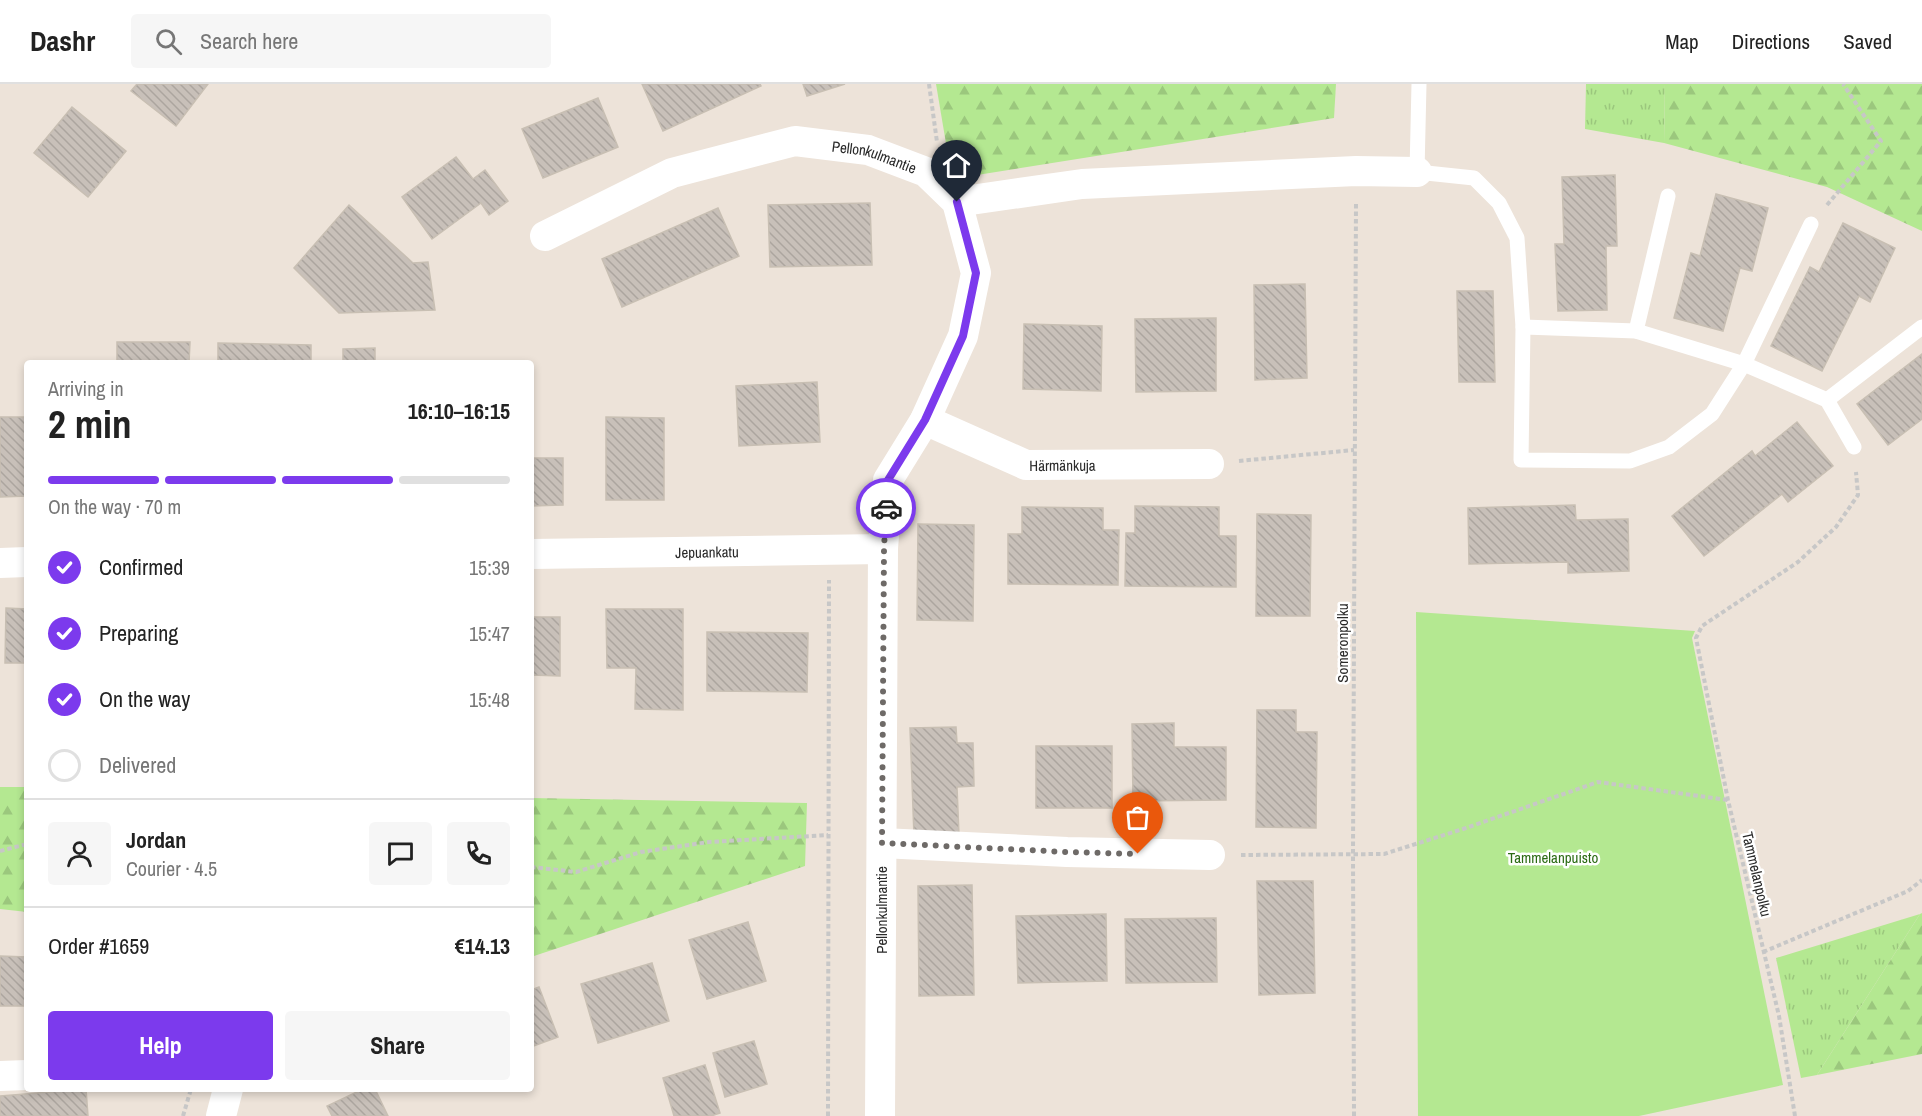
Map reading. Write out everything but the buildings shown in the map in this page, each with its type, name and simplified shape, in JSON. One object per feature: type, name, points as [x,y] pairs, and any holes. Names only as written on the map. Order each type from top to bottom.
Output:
[{"type":"street","name":"Pellonkulmantie","points":[[545,236],[672,173],[795,141],[868,150],[926,172],[957,202],[976,273],[963,336],[925,420],[888,480],[884,549],[880,1116]]},
{"type":"street","points":[[957,202],[1082,184],[1356,171],[1417,172]]},
{"type":"street","name":"Härmänkuja","points":[[925,420],[1026,465],[1209,464]]},
{"type":"street","name":"Jepuankatu","points":[[534,554],[884,549]]},
{"type":"street","points":[[0,562],[24,562]]},
{"type":"street","points":[[882,843],[1067,852],[1210,855]]},
{"type":"street","points":[[0,1076],[24,1075]]},
{"type":"street","points":[[221,1116],[227,1092]]},
{"type":"lane","points":[[1419,84],[1417,172],[1474,178],[1499,203],[1517,238],[1523,327],[1521,460],[1630,461],[1669,447],[1712,414],[1744,364],[1811,224]]},
{"type":"lane","points":[[1636,331],[1668,196]]},
{"type":"lane","points":[[1523,327],[1636,331],[1744,364],[1827,400],[1854,447]]},
{"type":"lane","points":[[1827,400],[1922,327]]},
{"type":"path","points":[[926,172],[938,140],[929,84]]},
{"type":"path","points":[[1811,224],[1881,141],[1843,84]]},
{"type":"path","name":"Someronpolku","points":[[1354,1116],[1356,171]]},
{"type":"path","name":"Tammelanpolku","points":[[1795,1116],[1779,1016],[1728,800],[1696,638],[1702,626],[1798,562],[1836,527],[1857,495],[1854,447]]},
{"type":"path","points":[[1209,464],[1354,450]]},
{"type":"path","points":[[828,1116],[829,550]]},
{"type":"path","points":[[1210,855],[1384,854],[1598,782],[1728,800]]},
{"type":"path","points":[[534,867],[576,872],[641,852],[709,842],[828,835]]},
{"type":"path","points":[[0,851],[24,845]]},
{"type":"path","points":[[1763,952],[1908,891],[1922,880]]},
{"type":"path","points":[[183,1116],[190,1092]]},
{"type":"green space","points":[[936,84],[1336,84],[1334,118],[952,179]]},
{"type":"green space","points":[[1586,84],[1665,84],[1664,143],[1585,129]]},
{"type":"green space","points":[[1665,84],[1922,84],[1922,231],[1827,187],[1664,143]]},
{"type":"green space","name":"Tammelanpuisto","points":[[1416,612],[1695,631],[1692,638],[1783,1085],[1639,1116],[1418,1116]]},
{"type":"green space","points":[[0,787],[24,787],[24,912],[0,909]]},
{"type":"green space","points":[[534,798],[807,803],[805,866],[534,956]]},
{"type":"green space","points":[[1922,913],[1922,1054],[1817,1075],[1920,914]]},
{"type":"green space","points":[[1920,914],[1817,1075],[1801,1078],[1776,958]]},
{"type":"way so far","points":[[886,508],[882,843],[1138,854]]},
{"type":"route","points":[[886,508],[888,480],[925,420],[963,336],[976,273],[957,202]]}]
